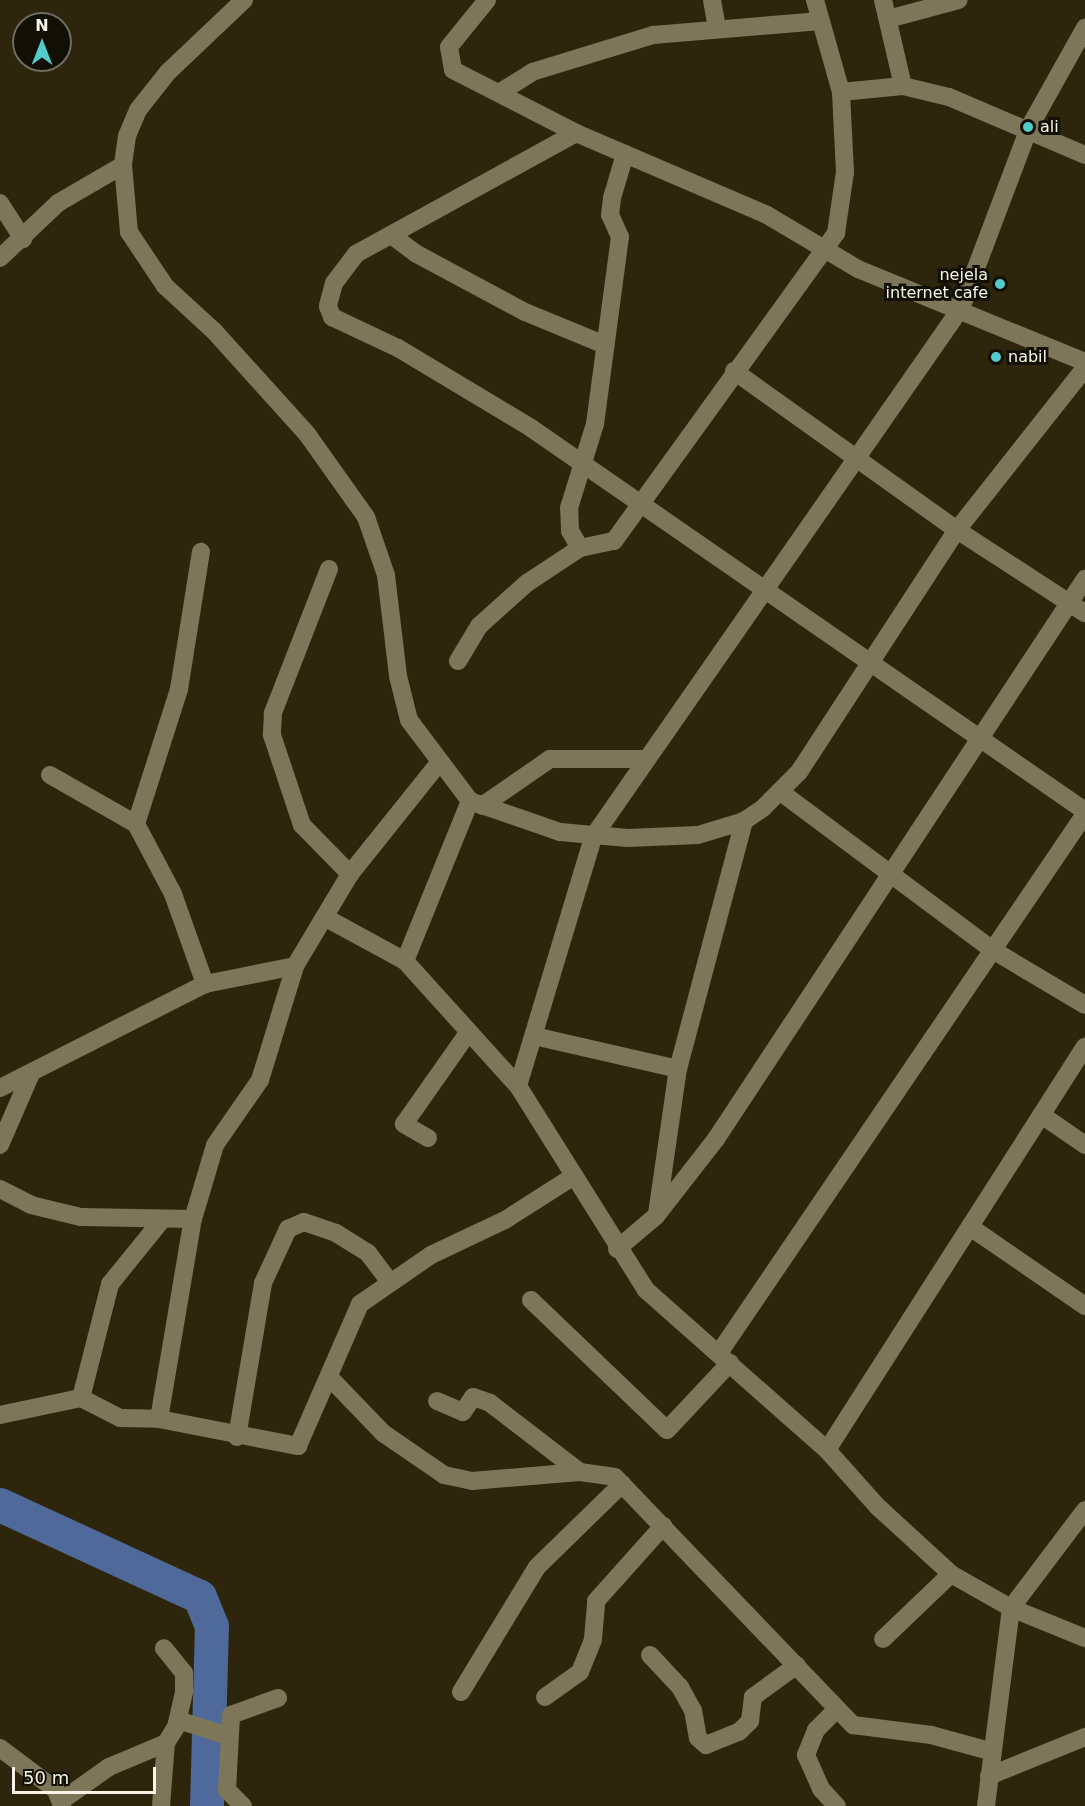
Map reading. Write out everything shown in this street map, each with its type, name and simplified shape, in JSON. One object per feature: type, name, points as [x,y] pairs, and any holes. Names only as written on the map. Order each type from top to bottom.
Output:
[{"type":"street","points":[[244,0],[150,92],[127,135],[123,165],[129,232],[141,257],[214,331],[330,464],[366,517],[379,551],[404,704],[438,764],[476,804],[533,826],[593,837],[698,835],[744,821],[782,793],[957,530],[1085,368]]},
{"type":"street","points":[[488,0],[454,37],[448,61],[453,69],[576,133],[749,206],[858,269],[961,308],[1085,362]]},
{"type":"street","points":[[712,0],[717,27]]},
{"type":"street","points":[[458,661],[479,626],[501,605],[580,548],[614,541],[734,370],[836,233],[842,201],[841,92],[815,0]]},
{"type":"street","points":[[883,0],[903,86]]},
{"type":"street","points":[[888,20],[959,0]]},
{"type":"street","points":[[499,93],[532,72],[618,44],[683,29],[717,27],[761,29],[820,21]]},
{"type":"street","points":[[518,1086],[593,837],[643,759],[961,308],[1029,128],[1085,28]]},
{"type":"street","points":[[841,92],[903,86],[949,97],[1029,128],[1085,155]]},
{"type":"street","points":[[531,1300],[667,1430],[725,1358],[991,949],[1085,812],[871,662],[640,507],[531,428],[398,348],[332,317],[330,295],[339,272],[356,254],[394,237],[576,133]]},
{"type":"street","points":[[580,548],[570,531],[569,508],[595,424],[620,237],[611,206],[625,154]]},
{"type":"street","points":[[0,258],[23,239],[58,203],[123,165]]},
{"type":"street","points":[[0,203],[23,239]]},
{"type":"street","points":[[394,237],[415,254],[525,312],[605,345]]},
{"type":"street","points":[[734,370],[858,456],[957,530],[1085,613]]},
{"type":"street","points":[[136,824],[179,689],[201,552]]},
{"type":"street","points":[[329,569],[273,713],[272,735],[302,825],[350,874]]},
{"type":"street","points":[[617,1249],[656,1216],[716,1139],[888,871],[1085,579]]},
{"type":"street","points":[[405,961],[476,804],[550,759],[643,759]]},
{"type":"street","points":[[159,1419],[193,1219],[215,1145],[260,1080],[295,966],[328,919],[350,874],[438,764]]},
{"type":"street","points":[[50,775],[136,824],[173,894],[205,984]]},
{"type":"street","points":[[782,793],[991,949],[1085,1005]]},
{"type":"street","points":[[656,1216],[678,1069],[744,821]]},
{"type":"street","points":[[328,919],[405,961],[468,1034],[518,1086],[617,1249],[646,1290],[828,1450],[878,1507],[951,1574],[1011,1608],[1085,1638]]},
{"type":"street","points":[[0,1088],[30,1076],[130,1019],[205,984],[295,966]]},
{"type":"street","points":[[428,1138],[404,1124],[468,1034]]},
{"type":"street","points":[[534,1036],[678,1069]]},
{"type":"street","points":[[828,1450],[973,1229],[1043,1116],[1079,1069],[1085,1047]]},
{"type":"street","points":[[0,1145],[30,1076]]},
{"type":"street","points":[[1043,1116],[1085,1145]]},
{"type":"street","points":[[0,1415],[81,1398],[105,1414],[159,1419],[237,1437],[298,1446],[332,1380],[352,1317],[389,1281],[505,1220],[574,1176]]},
{"type":"street","points":[[0,1189],[31,1205],[81,1217],[161,1221],[193,1219]]},
{"type":"street","points":[[81,1398],[110,1284],[161,1221]]},
{"type":"street","points":[[237,1437],[263,1282],[292,1224],[304,1222],[352,1241],[389,1281]]},
{"type":"street","points":[[973,1229],[1085,1306]]},
{"type":"street","points":[[332,1380],[383,1433],[444,1475],[522,1480],[580,1472],[607,1474],[622,1484],[797,1665],[835,1711],[862,1730],[931,1735],[990,1751]]},
{"type":"street","points":[[437,1401],[463,1412],[473,1397],[490,1403],[580,1472]]},
{"type":"street","points":[[461,1692],[537,1567],[622,1484]]},
{"type":"street","points":[[986,1806],[990,1751],[1011,1608],[1085,1510]]},
{"type":"street","points":[[545,1697],[580,1672],[593,1639],[596,1601],[663,1526]]},
{"type":"street","points":[[883,1639],[951,1574]]},
{"type":"street","points":[[161,1806],[166,1743],[179,1721],[184,1673],[164,1648]]},
{"type":"street","points":[[650,1655],[680,1687],[693,1710],[698,1738],[706,1745],[739,1732],[750,1721],[753,1697],[797,1665]]},
{"type":"street","points":[[243,1806],[227,1790],[226,1735],[234,1712],[278,1698]]},
{"type":"street","points":[[835,1711],[816,1730],[806,1755],[821,1789],[837,1806]]},
{"type":"street","points":[[179,1721],[226,1735]]},
{"type":"street","points":[[989,1776],[1085,1737]]},
{"type":"street","points":[[0,1748],[43,1779],[62,1804],[109,1767],[166,1743]]},
{"type":"waterway","points":[[0,1505],[200,1597],[212,1626],[207,1806]]},
{"type":"place","name":"ali","points":[[1028,127]]},
{"type":"place","name":"nejela internet cafe","points":[[1000,284]]},
{"type":"place","name":"nabil","points":[[996,357]]}]
